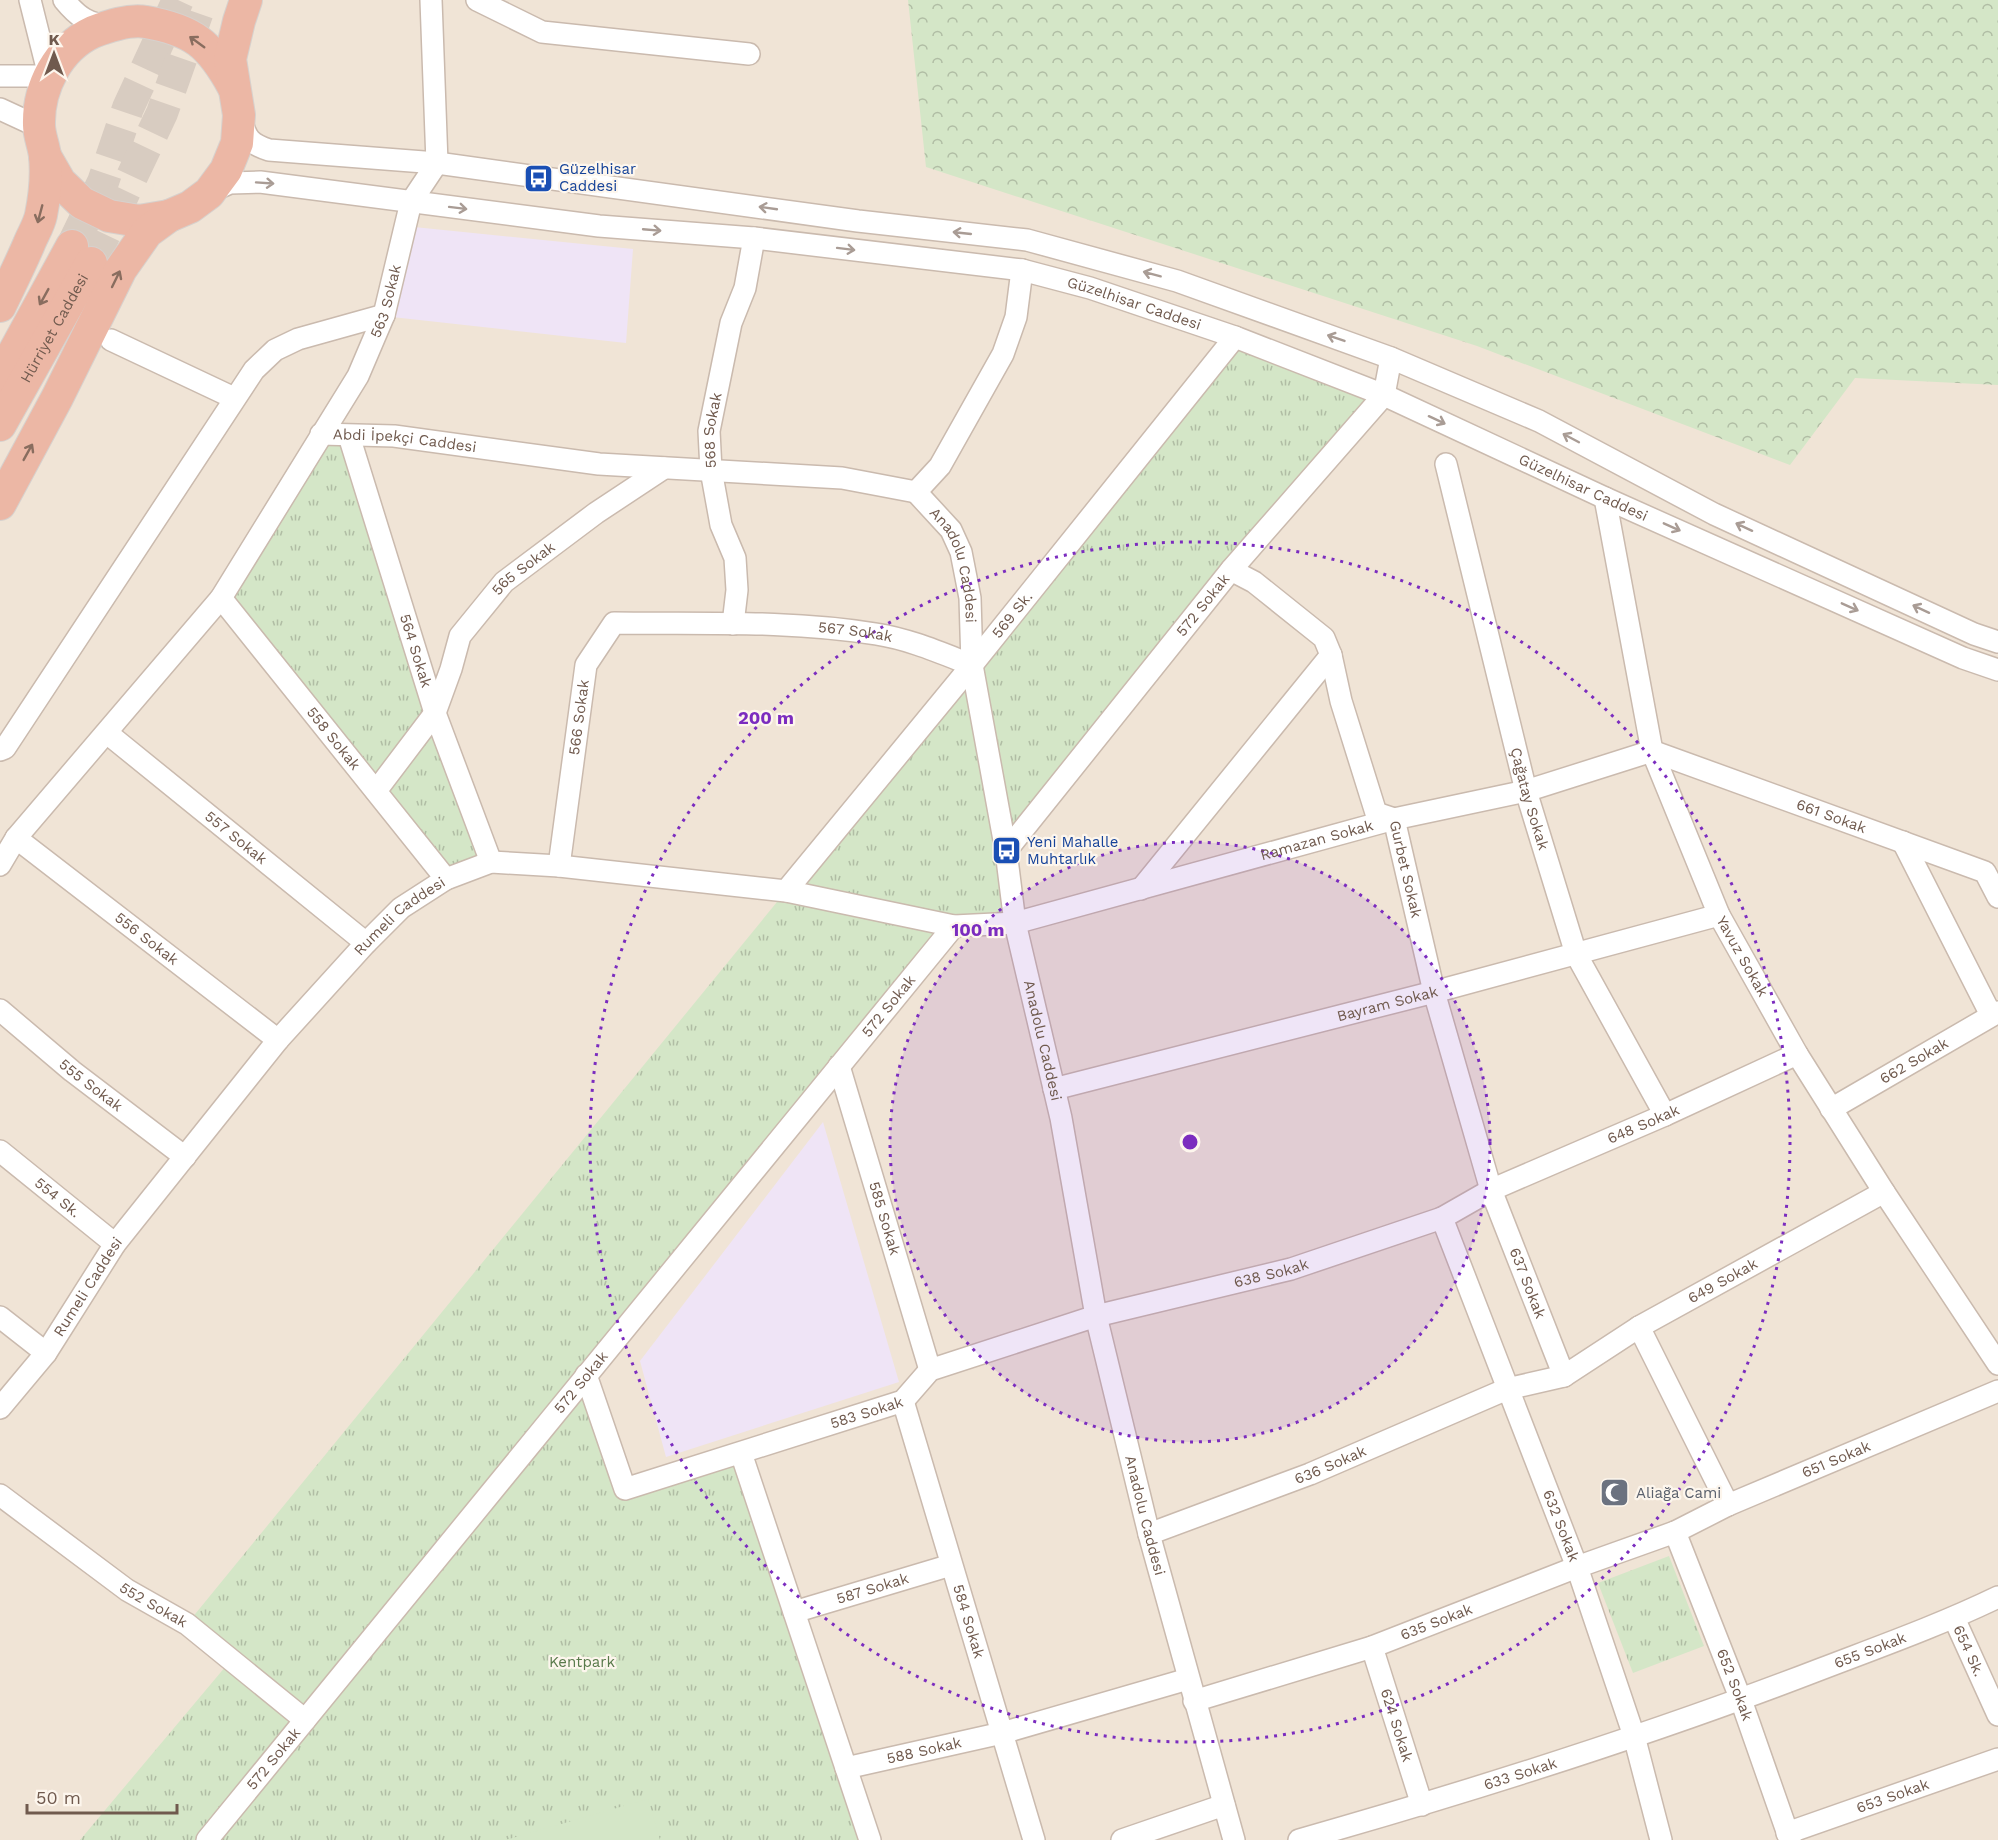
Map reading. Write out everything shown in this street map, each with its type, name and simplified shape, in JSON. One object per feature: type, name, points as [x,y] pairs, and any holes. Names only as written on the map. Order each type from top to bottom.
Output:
[{"type":"highway","points":[[0,306],[40,218],[46,186],[40,101],[49,76],[64,53],[86,36],[111,25],[141,0]]},
{"type":"highway","points":[[0,504],[57,398],[121,269],[147,232],[169,216],[190,207],[209,193],[226,170],[237,143],[236,101],[230,59],[246,0]]},
{"type":"highway","points":[[111,25],[141,21],[171,26],[197,40],[219,60],[236,101]]},
{"type":"highway","points":[[42,141],[60,182],[82,203],[109,216],[139,221],[169,216]]},
{"type":"highway","name":"Hürriyet Caddesi","points":[[0,378],[82,255],[0,425]]},
{"type":"street","points":[[0,76],[49,76],[30,0]]},
{"type":"street","points":[[64,0],[86,22],[111,25]]},
{"type":"street","points":[[431,0],[437,163]]},
{"type":"street","points":[[477,0],[542,32],[748,54]]},
{"type":"street","name":"Güzelhisar Caddesi","points":[[236,101],[245,136],[257,146],[269,150],[437,163],[858,221],[1027,240],[1177,281],[1391,358],[1539,421],[1714,514],[1974,634],[1998,642]]},
{"type":"street","points":[[0,109],[42,141]]},
{"type":"street","name":"563 Sokak","points":[[321,434],[358,376],[384,315],[411,202],[437,163]]},
{"type":"street","name":"Güzelhisar Caddesi","points":[[209,193],[230,183],[260,182],[599,226],[754,238],[1022,270],[1121,297],[1235,337],[1384,395],[1605,498],[1963,658],[1998,670]]},
{"type":"street","name":"568 Sokak","points":[[733,624],[736,590],[735,558],[721,525],[711,470],[709,431],[731,323],[745,288],[754,238]]},
{"type":"street","name":"Anadolu Caddesi","points":[[1022,270],[1016,317],[1003,354],[940,466],[916,492],[951,530],[961,552],[970,598],[972,665],[1006,850],[1015,923],[1061,1118],[1096,1316],[1149,1534],[1234,1840]]},
{"type":"street","points":[[0,750],[5,748],[254,370],[275,350],[298,339],[384,315]]},
{"type":"street","name":"569 Sk.","points":[[786,891],[972,665],[1235,337]]},
{"type":"street","points":[[111,340],[234,398]]},
{"type":"street","points":[[1384,395],[1391,358]]},
{"type":"street","name":"572 Sokak","points":[[1006,850],[1231,570],[1384,395]]},
{"type":"street","name":"Abdi İpekçi Caddesi","points":[[0,865],[16,838],[221,598],[321,434],[394,436],[599,464],[842,478],[916,492]]},
{"type":"street","name":"564 Sokak","points":[[349,436],[435,713],[491,862]]},
{"type":"street","name":"Çağatay Sokak","points":[[1446,464],[1527,790],[1576,954],[1665,1115]]},
{"type":"street","name":"565 Sokak","points":[[376,791],[435,713],[452,669],[460,636],[504,582],[596,513],[664,468]]},
{"type":"street","name":"Yavuz Sokak","points":[[1605,498],[1652,751],[1719,915],[1797,1054],[1831,1109],[1998,1364]]},
{"type":"street","name":"Gurbet Sokak","points":[[1231,570],[1254,582],[1324,638],[1331,655],[1341,701],[1376,813],[1394,819],[1434,992],[1491,1190]]},
{"type":"street","name":"558 Sokak","points":[[221,598],[446,879]]},
{"type":"street","name":"566 Sokak","points":[[559,866],[586,665],[615,623],[733,624]]},
{"type":"street","name":"567 Sokak","points":[[733,624],[799,626],[878,634],[931,649],[972,665]]},
{"type":"street","points":[[1974,634],[1998,628]]},
{"type":"street","points":[[1141,889],[1331,655]]},
{"type":"street","name":"557 Sokak","points":[[107,733],[366,943]]},
{"type":"street","name":"Ramazan Sokak","points":[[1015,923],[1394,819],[1527,790],[1652,751]]},
{"type":"street","name":"661 Sokak","points":[[1652,751],[1985,872],[1998,897]]},
{"type":"street","name":"556 Sokak","points":[[16,838],[278,1040]]},
{"type":"street","points":[[1903,842],[1995,1014]]},
{"type":"street","name":"Rumeli Caddesi","points":[[0,1408],[46,1353],[115,1244],[278,1040],[401,908],[446,879],[491,862],[559,866],[786,891],[954,926],[1015,923]]},
{"type":"street","name":"Bayram Sokak","points":[[1054,1089],[1434,992],[1719,915]]},
{"type":"street","name":"572 Sokak","points":[[207,1840],[954,926]]},
{"type":"street","name":"555 Sokak","points":[[0,1010],[72,1071],[185,1157]]},
{"type":"street","name":"662 Sokak","points":[[1831,1109],[1995,1014]]},
{"type":"street","name":"648 Sokak","points":[[1442,1218],[1491,1190],[1665,1115],[1797,1054]]},
{"type":"street","name":"585 Sokak","points":[[839,1066],[930,1370]]},
{"type":"street","name":"554 Sk.","points":[[0,1151],[115,1244]]},
{"type":"street","name":"637 Sokak","points":[[1491,1190],[1564,1376]]},
{"type":"street","name":"649 Sokak","points":[[1564,1376],[1639,1327],[1884,1192]]},
{"type":"street","name":"638 Sokak","points":[[1096,1316],[1291,1269],[1442,1218]]},
{"type":"street","name":"632 Sokak","points":[[1442,1218],[1576,1567],[1634,1736],[1661,1840]]},
{"type":"street","points":[[930,1370],[1096,1316]]},
{"type":"street","points":[[0,1317],[46,1353]]},
{"type":"street","points":[[1639,1327],[1728,1505]]},
{"type":"street","name":"583 Sokak","points":[[586,1375],[626,1489],[903,1401],[930,1370]]},
{"type":"street","name":"636 Sokak","points":[[1149,1534],[1310,1474],[1508,1389],[1564,1376]]},
{"type":"street","name":"651 Sokak","points":[[1675,1532],[1728,1505],[1998,1391]]},
{"type":"street","name":"584 Sokak","points":[[903,1401],[1034,1840]]},
{"type":"street","points":[[741,1453],[870,1840]]},
{"type":"street","name":"552 Sokak","points":[[0,1495],[127,1590],[186,1624],[305,1720]]},
{"type":"street","name":"635 Sokak","points":[[1194,1701],[1372,1647],[1576,1567],[1675,1532]]},
{"type":"street","name":"652 Sokak","points":[[1675,1532],[1741,1700],[1789,1837]]},
{"type":"street","name":"587 Sokak","points":[[794,1612],[951,1565]]},
{"type":"street","name":"655 Sokak","points":[[1741,1700],[1954,1618],[1998,1597]]},
{"type":"street","name":"654 Sk.","points":[[1954,1618],[1998,1715]]},
{"type":"street","name":"624 Sokak","points":[[1372,1647],[1422,1805]]},
{"type":"street","name":"588 Sokak","points":[[846,1768],[1002,1733],[1188,1679]]},
{"type":"street","name":"633 Sokak","points":[[1299,1840],[1422,1805],[1741,1700]]},
{"type":"street","name":"653 Sokak","points":[[1789,1837],[1998,1759]]},
{"type":"street","points":[[1122,1840],[1224,1805]]},
{"type":"shaded area","points":[[0,0],[1998,0],[1998,1840],[0,1840]]},
{"type":"shaded area","points":[[414,227],[633,249],[626,343],[392,317]]},
{"type":"shaded area","points":[[823,1122],[899,1382],[666,1457],[640,1361]]},
{"type":"green space","points":[[908,0],[1998,0],[1998,385],[1855,378],[1790,465],[1477,346],[926,167]]},
{"type":"green space","name":"Kentpark","points":[[1235,337],[1384,395],[1006,850],[1015,923],[954,926],[586,1375],[626,1489],[741,1453],[870,1840],[80,1840],[231,1660],[187,1624]]},
{"type":"green space","points":[[321,434],[349,436],[491,862],[446,879],[221,598]]},
{"type":"green space","points":[[1669,1556],[1704,1646],[1633,1673],[1598,1583]]},
{"type":"green space","points":[[648,1799],[660,1840],[505,1840]]},
{"type":"tunnel","points":[[72,246],[103,182],[128,108],[178,0]]},
{"type":"tunnel","points":[[91,263],[162,113],[202,0]]},
{"type":"place","name":"Güzelhisar Caddesi","points":[[538,178]]},
{"type":"place","name":"Yeni Mahalle Muhtarlık","points":[[1006,851]]},
{"type":"place","name":"Aliağa Cami","points":[[1615,1493]]}]
